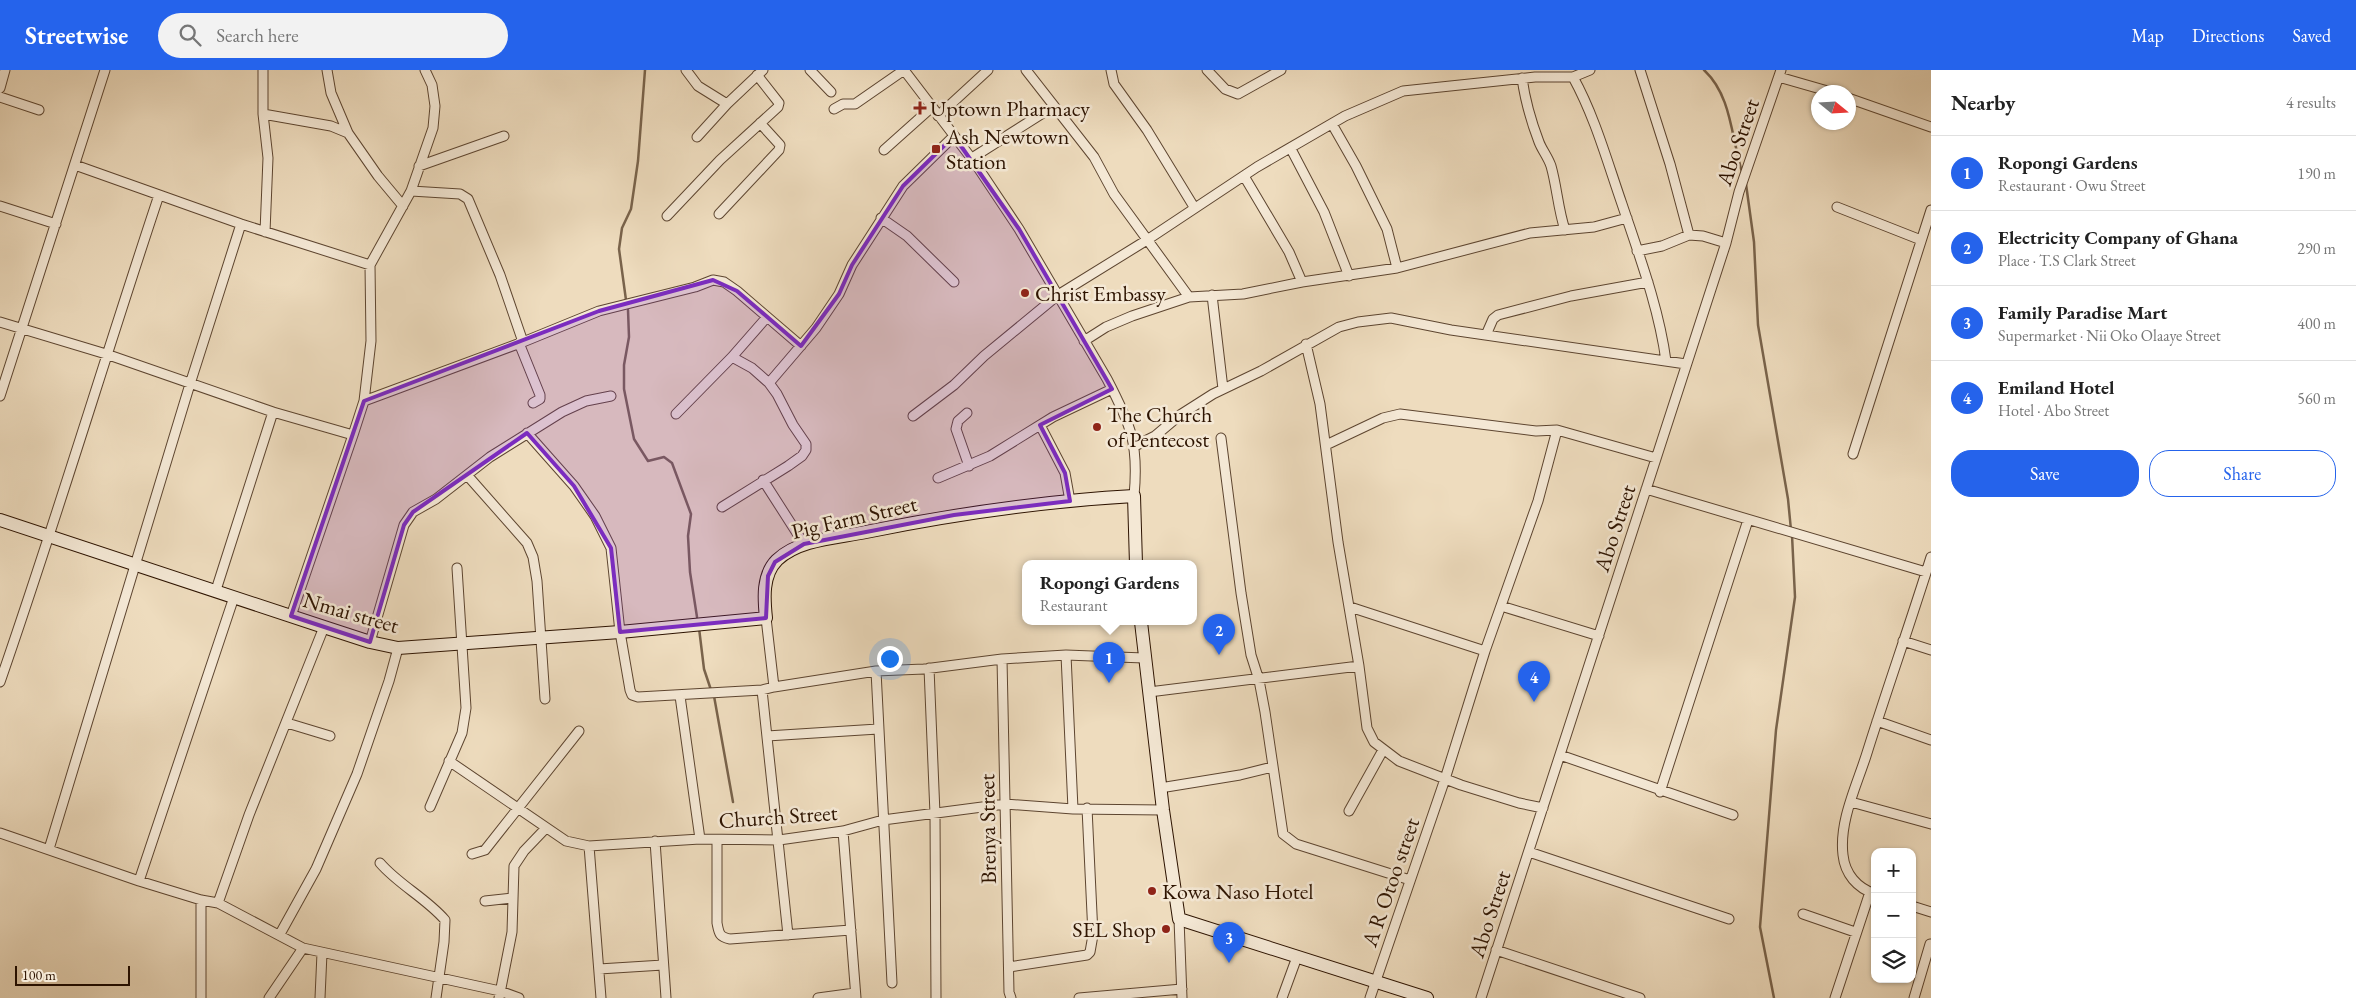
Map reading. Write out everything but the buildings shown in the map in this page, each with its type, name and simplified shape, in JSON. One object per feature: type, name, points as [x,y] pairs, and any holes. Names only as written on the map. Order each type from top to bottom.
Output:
[{"type":"street","points":[[0,88],[5,70]]},
{"type":"street","points":[[0,396],[105,70]]},
{"type":"street","points":[[264,70],[263,114],[268,158],[265,232]]},
{"type":"street","points":[[327,70],[327,80],[331,93],[348,133],[378,176],[403,206]]},
{"type":"street","points":[[291,616],[364,401],[371,341],[370,265],[411,191],[434,128],[436,106],[432,84],[424,70]]},
{"type":"street","points":[[686,70],[698,86],[727,104]]},
{"type":"street","points":[[810,70],[831,92]]},
{"type":"street","points":[[834,109],[843,104],[855,104],[904,70],[931,108],[972,158],[1058,295],[1120,404],[1135,446],[1137,471],[1134,496],[1136,560]]},
{"type":"street","points":[[938,116],[988,70]]},
{"type":"street","points":[[1026,70],[1094,157],[1110,188],[1189,297]]},
{"type":"street","points":[[1111,70],[1114,84],[1147,130],[1194,207]]},
{"type":"street","points":[[1207,70],[1224,89],[1238,94],[1281,70]]},
{"type":"street","points":[[913,416],[954,385],[984,356],[1058,295],[1148,240],[1194,207],[1244,176],[1371,103],[1403,91],[1522,78],[1573,77],[1590,70]]},
{"type":"street","points":[[1640,70],[1670,164],[1688,235]]},
{"type":"street","points":[[667,216],[779,103],[760,73],[727,104],[697,137]]},
{"type":"street","points":[[1780,74],[1812,85]]},
{"type":"street","name":"Abo Street","points":[[1481,998],[1726,242],[1739,192],[1780,74]]},
{"type":"street","points":[[1573,77],[1596,128],[1628,218],[1648,282],[1664,345],[1666,361]]},
{"type":"street","points":[[1522,78],[1531,119],[1541,146],[1551,164],[1559,212],[1565,230]]},
{"type":"street","points":[[0,97],[40,110]]},
{"type":"street","points":[[1856,101],[1931,127]]},
{"type":"street","points":[[972,158],[1054,106]]},
{"type":"street","points":[[884,150],[931,108]]},
{"type":"street","points":[[263,114],[342,129],[348,133]]},
{"type":"street","points":[[719,214],[779,150],[780,145],[760,123]]},
{"type":"street","points":[[1332,124],[1356,166],[1387,229],[1397,268]]},
{"type":"street","points":[[419,166],[504,136]]},
{"type":"street","points":[[769,383],[802,346],[839,294],[852,265],[903,186],[954,136]]},
{"type":"street","points":[[1291,149],[1324,212],[1350,276]]},
{"type":"street","points":[[74,165],[241,224],[370,265]]},
{"type":"street","points":[[1244,176],[1289,252],[1302,282]]},
{"type":"street","points":[[411,191],[460,194],[468,199],[500,275],[540,396],[540,399],[533,403]]},
{"type":"street","points":[[0,682],[50,536],[106,354],[159,195]]},
{"type":"street","points":[[0,206],[56,224]]},
{"type":"street","points":[[1837,207],[1921,240]]},
{"type":"street","points":[[1853,454],[1931,210]]},
{"type":"street","points":[[881,218],[920,247],[954,282]]},
{"type":"street","points":[[1084,341],[1106,327],[1132,316],[1189,297],[1244,294],[1302,282],[1397,268],[1530,233],[1594,227],[1628,218]]},
{"type":"street","points":[[49,849],[190,384],[241,224]]},
{"type":"street","points":[[1637,251],[1662,246],[1688,235],[1703,236],[1726,242]]},
{"type":"street","points":[[364,401],[521,343],[599,311],[696,287],[713,280],[724,282],[737,291],[802,346]]},
{"type":"street","points":[[1486,335],[1492,319],[1498,315],[1563,298],[1648,282]]},
{"type":"street","points":[[1212,295],[1223,389]]},
{"type":"street","points":[[676,414],[732,357],[767,317]]},
{"type":"street","points":[[1135,446],[1155,436],[1180,415],[1223,389],[1261,371],[1339,326],[1392,318],[1451,330],[1686,364]]},
{"type":"street","points":[[0,322],[106,354],[273,412],[353,435]]},
{"type":"street","points":[[1306,344],[1320,404],[1338,542],[1350,608],[1367,728],[1374,742],[1400,761],[1445,779],[1519,803],[1543,808]]},
{"type":"street","points":[[722,507],[802,456],[806,450],[806,444],[769,383],[752,368],[732,357]]},
{"type":"street","points":[[938,478],[969,466],[1016,442],[1040,425],[1112,390]]},
{"type":"street","points":[[370,642],[404,525],[413,512],[436,499],[490,457],[562,412],[586,401],[611,396]]},
{"type":"street","points":[[216,590],[273,412]]},
{"type":"street","points":[[967,413],[958,422],[956,428],[969,466]]},
{"type":"street","points":[[1326,445],[1383,418],[1400,414],[1536,431],[1557,430],[1656,458]]},
{"type":"street","points":[[1040,425],[1064,473],[1070,501]]},
{"type":"street","name":"A R Otoo street","points":[[1370,998],[1445,779],[1485,651],[1538,501],[1557,430]]},
{"type":"street","points":[[527,434],[574,486],[595,516],[611,548],[620,632],[632,695],[638,697],[680,696],[762,690],[876,671],[929,668],[1002,659],[1066,655],[1144,658]]},
{"type":"street","points":[[1222,438],[1241,593],[1251,655],[1259,680],[1283,834],[1288,840],[1296,844],[1410,880]]},
{"type":"street","points":[[467,475],[527,543],[533,557],[537,581],[544,699]]},
{"type":"street","points":[[763,480],[804,544]]},
{"type":"street","points":[[1646,489],[1926,572]]},
{"type":"street","name":"Pig Farm Street","points":[[774,687],[764,592],[771,569],[775,562],[785,553],[804,544],[1017,505],[1134,496]]},
{"type":"street","name":"Nmai street","points":[[0,520],[370,642],[398,648],[620,632],[766,618]]},
{"type":"street","points":[[1660,792],[1748,520]]},
{"type":"street","points":[[1871,892],[1858,884],[1847,872],[1843,856],[1842,837],[1851,802],[1931,557]]},
{"type":"street","points":[[430,807],[462,733],[466,708],[457,568]]},
{"type":"street","points":[[139,881],[234,597]]},
{"type":"street","points":[[1501,606],[1599,636]]},
{"type":"street","points":[[1350,608],[1485,651]]},
{"type":"street","points":[[1079,998],[1182,994],[1179,919],[1160,788],[1141,625]]},
{"type":"street","points":[[218,903],[249,815],[324,627]]},
{"type":"street","points":[[1903,641],[1931,650]]},
{"type":"street","points":[[280,934],[316,869],[357,774],[389,681],[398,648]]},
{"type":"street","points":[[1066,655],[1073,809]]},
{"type":"street","name":"Brenya Street","points":[[1002,659],[1008,967],[1011,998]]},
{"type":"street","points":[[1149,692],[1259,680],[1359,666]]},
{"type":"street","points":[[929,668],[935,814],[936,998]]},
{"type":"street","points":[[876,671],[892,983]]},
{"type":"street","points":[[762,690],[788,935]]},
{"type":"street","points":[[680,696],[700,839]]},
{"type":"street","points":[[1877,721],[1931,740]]},
{"type":"street","points":[[287,723],[330,736]]},
{"type":"street","points":[[767,736],[878,729]]},
{"type":"street","points":[[472,854],[485,850],[516,808],[579,731]]},
{"type":"street","points":[[1349,811],[1384,750]]},
{"type":"street","points":[[1560,755],[1660,792],[1733,815]]},
{"type":"street","name":"Church Street","points":[[449,761],[566,841],[588,846],[700,839],[779,840],[843,831],[883,820],[1005,804],[1073,809],[1163,810]]},
{"type":"street","points":[[1160,788],[1240,775],[1272,767]]},
{"type":"street","points":[[1851,802],[1931,824]]},
{"type":"street","points":[[1008,967],[1087,955],[1090,952],[1093,934],[1087,808]]},
{"type":"street","points":[[500,994],[511,940],[512,884],[515,861],[546,828]]},
{"type":"street","points":[[818,998],[856,996],[843,831]]},
{"type":"street","points":[[0,833],[139,881],[200,900],[218,903],[280,934],[303,948],[440,977],[519,998]]},
{"type":"street","points":[[717,840],[719,934],[722,938],[730,940],[851,930]]},
{"type":"street","points":[[655,841],[666,998]]},
{"type":"street","points":[[588,846],[601,998]]},
{"type":"street","points":[[1529,852],[1728,919]]},
{"type":"street","points":[[380,863],[398,882],[438,912],[445,920],[440,977],[436,998]]},
{"type":"street","points":[[1836,998],[1855,932],[1871,895]]},
{"type":"street","points":[[484,901],[513,898]]},
{"type":"street","points":[[200,900],[201,998]]},
{"type":"street","points":[[1916,907],[1931,912]]},
{"type":"street","points":[[1803,914],[1855,932]]},
{"type":"street","points":[[1179,919],[1427,998]]},
{"type":"street","points":[[1914,998],[1930,944]]},
{"type":"street","points":[[269,998],[303,948]]},
{"type":"street","points":[[1496,950],[1640,998]]},
{"type":"street","points":[[320,998],[322,953]]},
{"type":"street","points":[[1282,998],[1297,956]]},
{"type":"street","points":[[599,969],[664,965]]},
{"type":"highlighted area","points":[[954,136],[1019,229],[1112,389],[1040,425],[1065,473],[1070,501],[954,515],[804,544],[775,562],[768,576],[766,618],[620,632],[611,548],[574,486],[527,433],[413,512],[404,525],[370,642],[291,616],[364,401],[599,311],[713,280],[737,291],[801,346],[839,294],[852,265],[903,186]]},
{"type":"waterway","points":[[626,300],[619,249],[622,228],[631,209],[638,161],[645,70]]},
{"type":"waterway","points":[[1704,70],[1713,80],[1725,104],[1742,172]]},
{"type":"waterway","points":[[1746,184],[1754,242],[1758,325],[1788,499],[1791,530]]},
{"type":"waterway","points":[[628,310],[629,337],[624,365],[624,389],[634,439],[648,461],[664,457],[672,463],[691,514],[688,536],[690,572],[697,617]]},
{"type":"waterway","points":[[1774,998],[1760,927],[1776,730],[1795,597],[1792,535]]},
{"type":"waterway","points":[[699,628],[704,669],[711,690]]},
{"type":"waterway","points":[[714,696],[733,802]]},
{"type":"place","name":"Uptown Pharmacy","points":[[920,108]]},
{"type":"place","name":"Ash Newtown Station","points":[[936,149]]},
{"type":"place","name":"Christ Embassy","points":[[1025,293]]},
{"type":"place","name":"The Church of Pentecost","points":[[1097,427]]},
{"type":"place","name":"Electricity Company of Ghana","points":[[1219,655]]},
{"type":"place","name":"Ropongi Gardens","points":[[1109,683]]},
{"type":"place","name":"Emiland Hotel","points":[[1534,702]]},
{"type":"place","name":"Kowa Naso Hotel","points":[[1152,891]]},
{"type":"place","name":"SEL Shop","points":[[1166,929]]},
{"type":"place","name":"Family Paradise Mart","points":[[1229,963]]}]
